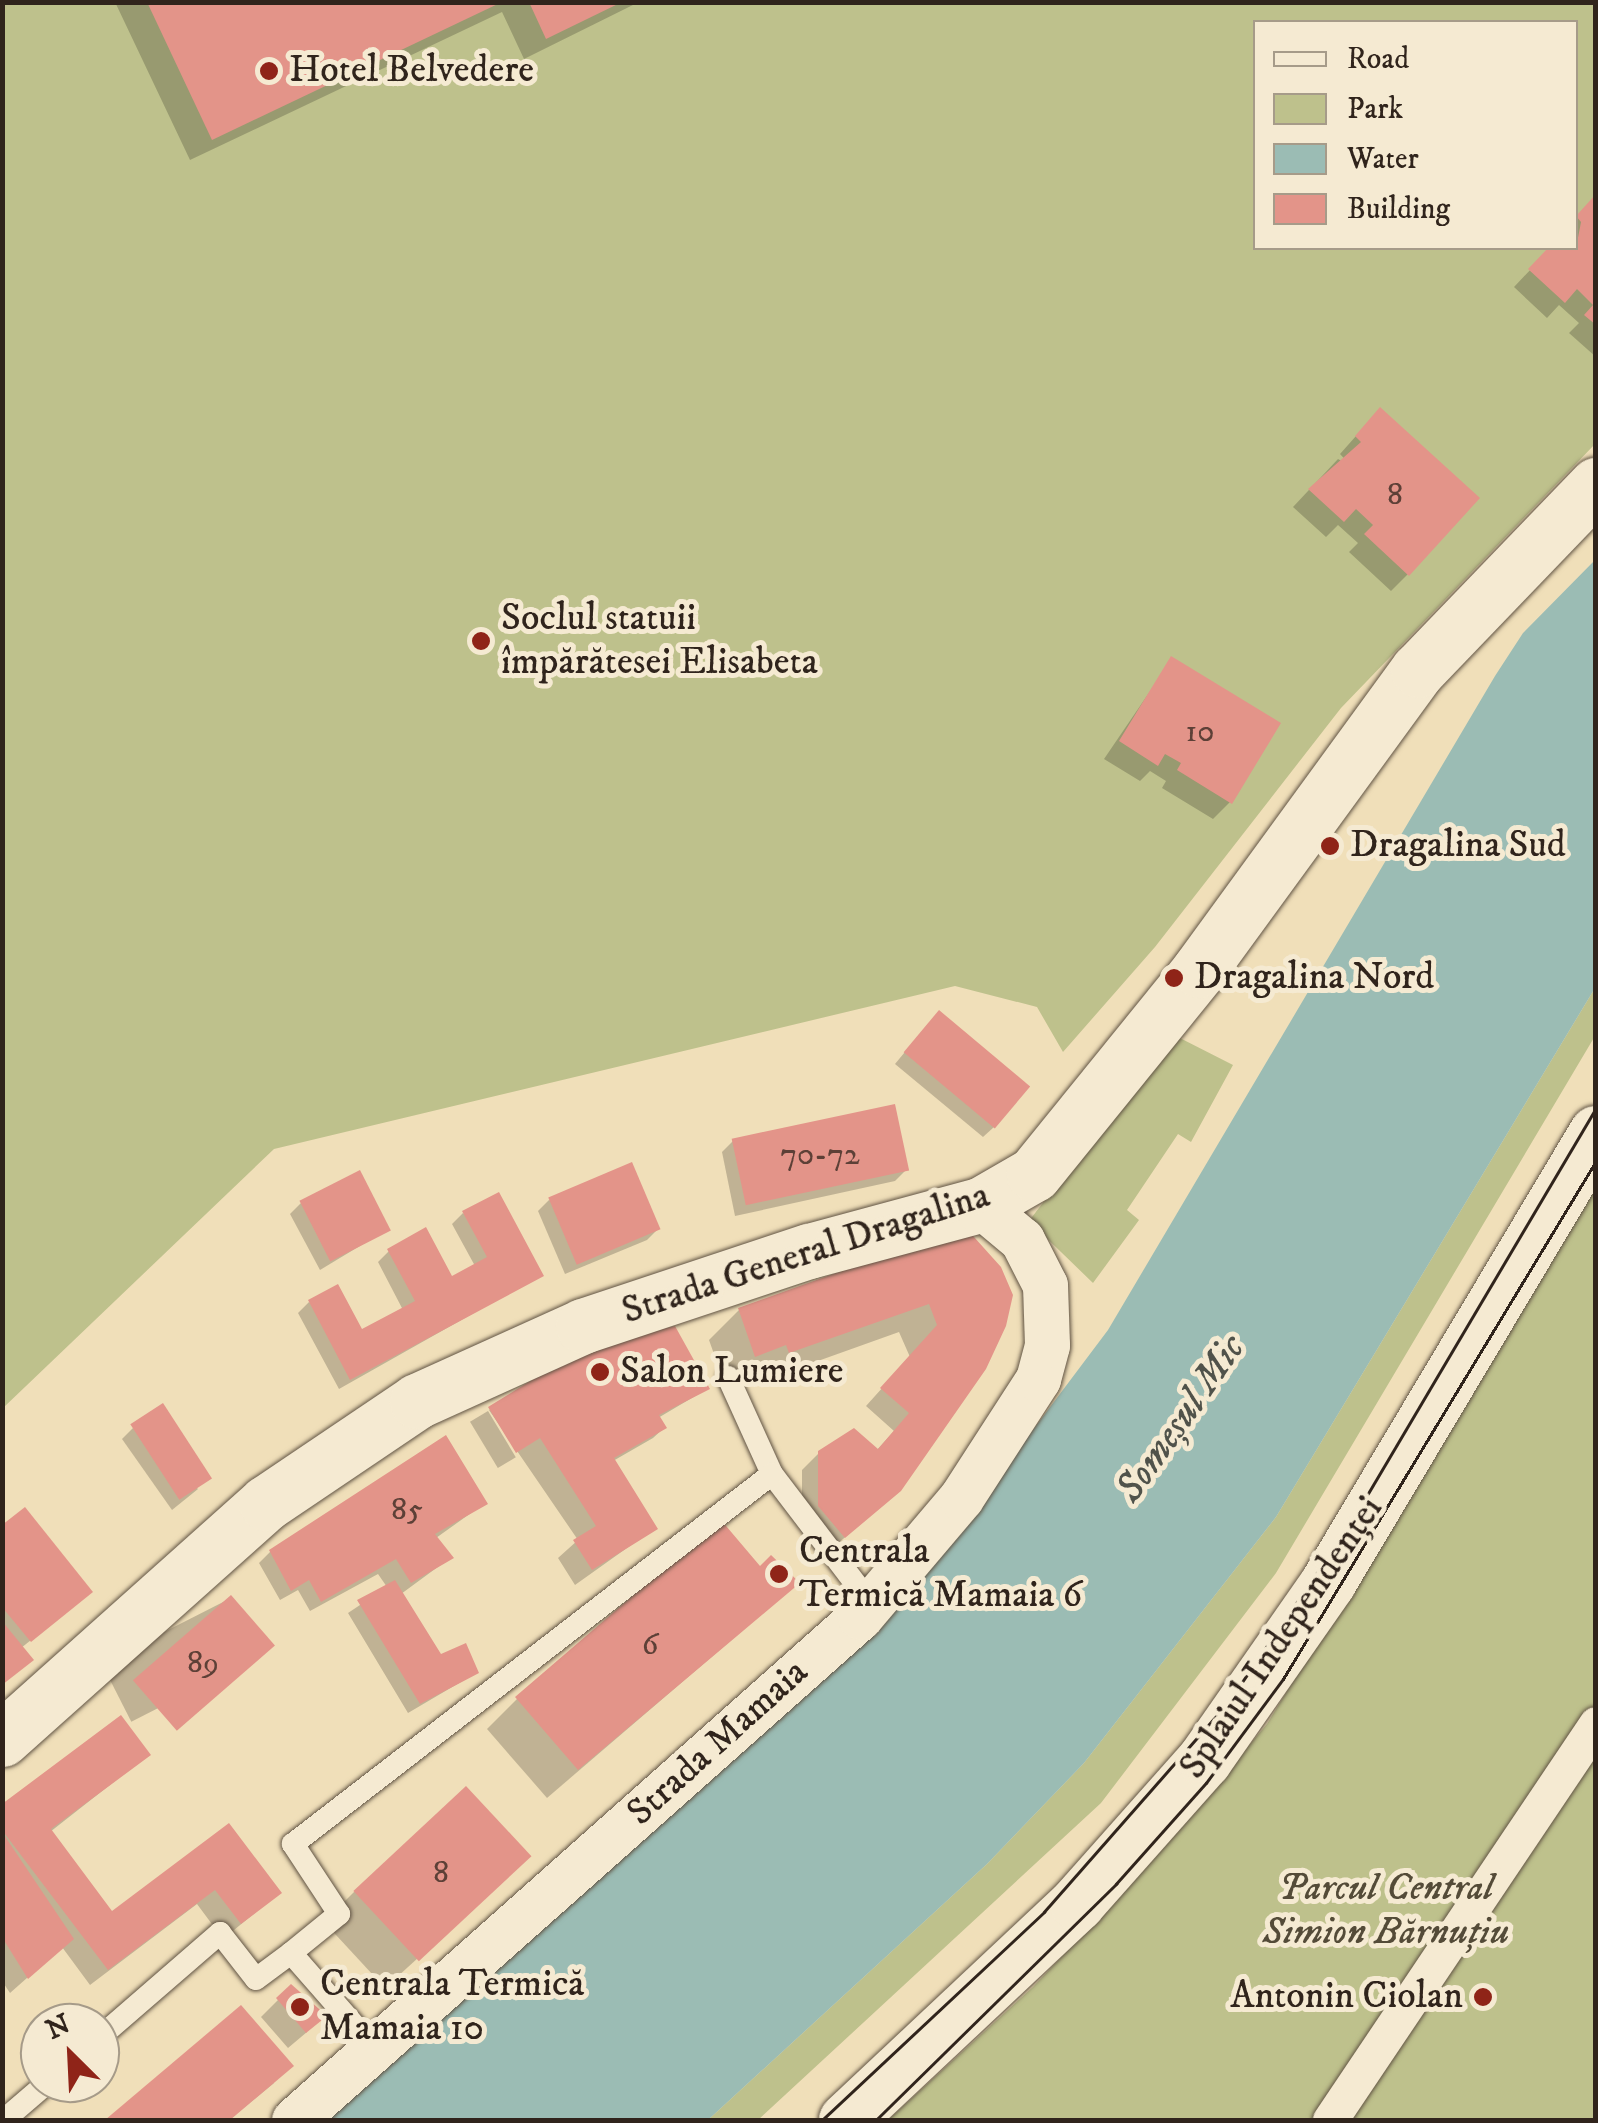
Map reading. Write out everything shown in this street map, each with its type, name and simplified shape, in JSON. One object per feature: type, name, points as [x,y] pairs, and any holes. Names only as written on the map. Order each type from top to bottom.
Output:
[{"type":"street","name":"Strada General Dragalina","points":[[2,1739],[266,1503],[417,1401],[583,1326],[666,1297],[980,1205],[1034,1174],[1199,970],[1418,670],[1596,485]]},
{"type":"street","name":"Splaiul Independenței","points":[[846,2120],[1078,1903],[1204,1760],[1328,1582],[1596,1134]]},
{"type":"street","name":"Strada Mamaia","points":[[294,2120],[871,1604],[961,1498],[1038,1379],[1047,1345],[1044,1285],[1022,1240],[980,1205]]},
{"type":"street","points":[[1330,2120],[1596,1724]]},
{"type":"lane","points":[[728,1377],[772,1474],[871,1604]]},
{"type":"lane","points":[[120,2020],[220,1934],[256,1979],[340,1914],[293,1844],[772,1474]]},
{"type":"lane","points":[[291,1953],[375,2049]]},
{"type":"lane","points":[[4,2120],[24,2103]]},
{"type":"green space","points":[[3,3],[1595,3],[1595,444],[1341,708],[1155,947],[1063,1052],[1037,1007],[955,986],[274,1149],[3,1408]]},
{"type":"green space","points":[[1595,988],[1595,1036],[1276,1573],[1101,1803],[758,2120],[708,2120],[987,1864],[1084,1763],[1276,1517]]},
{"type":"green space","points":[[1172,1034],[1233,1065],[1191,1142],[1178,1134],[1127,1210],[1139,1220],[1093,1283],[1029,1221]]},
{"type":"green space","name":"Parcul Central Simion Bărnuțiu","points":[[1595,1187],[1595,2120],[888,2120],[1033,1987],[1152,1861],[1267,1724]]},
{"type":"water","name":"Someșul Mic","points":[[1595,560],[1595,988],[1276,1517],[1084,1763],[987,1864],[708,2120],[327,2120],[789,1709],[1020,1447],[1108,1330],[1495,676],[1523,633]]},
{"type":"building","name":"Hotel Belvedere","points":[[147,2],[502,2],[212,140]]},
{"type":"building","name":"Hotel Belvedere","points":[[529,2],[622,2],[546,39]]},
{"type":"building","points":[[1596,194],[1596,325],[1584,315],[1593,305],[1577,289],[1565,303],[1528,269],[1546,250],[1578,250],[1578,214]]},
{"type":"building","points":[[1380,407],[1480,498],[1409,576],[1364,534],[1373,525],[1356,509],[1344,522],[1308,489],[1361,442],[1355,436]]},
{"type":"building","points":[[1171,656],[1281,723],[1232,804],[1177,770],[1181,763],[1165,754],[1158,766],[1119,741]]},
{"type":"building","points":[[939,1010],[1030,1086],[995,1129],[904,1052]]},
{"type":"building","points":[[895,1104],[909,1171],[746,1205],[732,1139]]},
{"type":"building","points":[[632,1162],[661,1229],[577,1265],[548,1198]]},
{"type":"building","points":[[360,1170],[391,1231],[330,1261],[299,1201]]},
{"type":"building","points":[[499,1192],[544,1276],[350,1380],[308,1300],[338,1284],[362,1329],[415,1301],[387,1249],[426,1227],[452,1276],[487,1257],[462,1211]]},
{"type":"building","points":[[965,1227],[1001,1267],[1013,1295],[1006,1326],[986,1369],[901,1491],[845,1538],[818,1506],[818,1451],[854,1428],[878,1449],[909,1413],[880,1388],[937,1325],[929,1304],[789,1353],[786,1345],[755,1357],[738,1308]]},
{"type":"building","points":[[675,1326],[710,1389],[659,1415],[667,1428],[614,1458],[658,1529],[592,1570],[573,1540],[596,1526],[540,1438],[516,1453],[488,1407],[556,1365],[614,1340]]},
{"type":"building","points":[[163,1403],[212,1478],[179,1500],[130,1424]]},
{"type":"building","points":[[446,1435],[488,1504],[435,1534],[454,1558],[411,1583],[396,1559],[321,1602],[309,1580],[291,1591],[269,1550]]},
{"type":"building","points":[[25,1507],[93,1592],[31,1642],[2,1607],[2,1525]]},
{"type":"building","points":[[721,1520],[760,1566],[771,1555],[800,1583],[578,1770],[515,1697]]},
{"type":"building","points":[[395,1580],[441,1654],[466,1643],[479,1673],[420,1704],[357,1600]]},
{"type":"building","points":[[231,1595],[275,1646],[177,1731],[133,1680]]},
{"type":"building","points":[[2,1621],[34,1660],[2,1685]]},
{"type":"building","points":[[121,1715],[151,1755],[51,1829],[112,1911],[229,1823],[282,1893],[241,1924],[215,1890],[108,1970],[2,1830],[2,1804]]},
{"type":"building","points":[[466,1786],[531,1856],[419,1961],[353,1891]]},
{"type":"building","points":[[2,1832],[74,1939],[28,1979],[2,1937]]},
{"type":"building","name":"Centrala Termică Mamaia 10","points":[[291,1984],[327,2016],[306,2033],[276,1998]]},
{"type":"building","points":[[241,2005],[294,2066],[230,2120],[105,2120]]},
{"type":"tram line","points":[[822,2120],[1044,1912],[1227,1704],[1347,1529],[1596,1108]]},
{"type":"tram line","points":[[876,2120],[1116,1884],[1206,1783],[1283,1679],[1596,1161]]},
{"type":"place","name":"Hotel Belvedere","points":[[269,71]]},
{"type":"place","name":"Soclul statuii împărătesei Elisabeta","points":[[481,641]]},
{"type":"place","name":"Dragalina Sud","points":[[1330,846]]},
{"type":"place","name":"Dragalina Nord","points":[[1174,978]]},
{"type":"place","name":"Salon Lumiere","points":[[600,1372]]},
{"type":"place","name":"Centrala Termică Mamaia 6","points":[[779,1574]]},
{"type":"place","name":"Antonin Ciolan","points":[[1483,1997]]},
{"type":"place","name":"Centrala Termică Mamaia 10","points":[[300,2007]]}]
